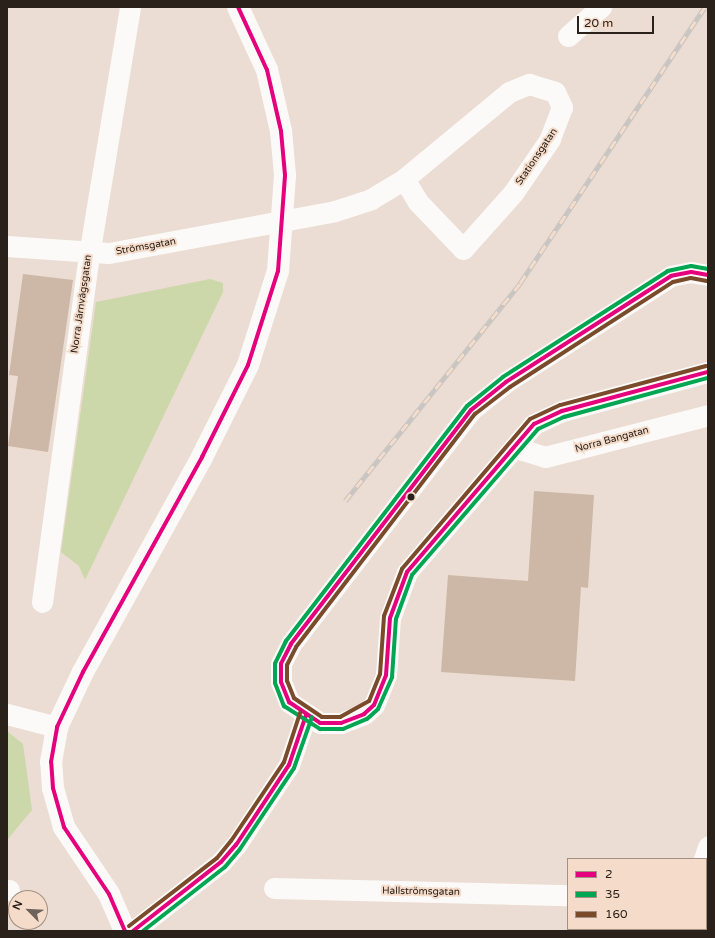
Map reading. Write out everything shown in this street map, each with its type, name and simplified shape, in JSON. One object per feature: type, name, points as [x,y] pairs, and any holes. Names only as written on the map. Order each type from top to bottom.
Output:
[{"type":"street","name":"Norra Järnvägsgatan","points":[[42,602],[89,255],[130,7]]},
{"type":"street","points":[[125,931],[109,894],[64,827],[57,808],[51,762],[57,727],[83,672],[202,457],[248,365],[278,271],[283,223],[285,175],[281,131],[266,70],[238,7]]},
{"type":"street","points":[[568,36],[601,7]]},
{"type":"street","name":"Stationsgatan","points":[[283,223],[371,198],[404,179],[509,92],[529,84],[555,92],[562,107],[550,139],[513,193],[463,249],[418,202],[404,179]]},
{"type":"street","name":"Strömsgatan","points":[[7,246],[89,255],[283,223]]},
{"type":"street","points":[[708,275],[691,272],[671,276],[506,382],[471,410],[291,644],[281,664],[281,682],[289,702],[306,715],[320,723],[341,722],[364,714],[374,705],[386,675],[390,618],[407,572],[485,478],[516,448],[534,424],[562,411],[708,372]]},
{"type":"street","name":"Norra Bangatan","points":[[516,448],[545,457],[708,414]]},
{"type":"street","points":[[7,714],[57,727]]},
{"type":"street","points":[[133,931],[221,862],[236,845],[289,765],[306,715]]},
{"type":"street","points":[[704,858],[708,847]]},
{"type":"street","name":"Hallströmsgatan","points":[[274,888],[567,895]]},
{"type":"green space","points":[[210,279],[223,283],[223,292],[85,580],[79,566],[61,552],[96,302]]},
{"type":"green space","points":[[7,731],[23,744],[32,810],[7,840]]},
{"type":"building","points":[[23,274],[73,280],[48,452],[8,446],[18,376],[9,375]]},
{"type":"building","points":[[534,491],[594,495],[588,588],[581,587],[575,681],[441,672],[448,575],[528,581]]},
{"type":"railway","points":[[345,501],[520,283],[705,7]]},
{"type":"transit line","name":"2","points":[[125,931],[109,894],[64,827],[53,788],[51,762],[57,727],[83,672],[202,457],[248,365],[278,271],[285,175],[281,131],[267,70],[238,7]]},
{"type":"transit line","name":"35","points":[[708,269],[691,266],[668,271],[503,377],[467,406],[286,641],[275,664],[275,683],[284,706],[320,729],[343,729],[367,719],[378,709],[392,677],[396,619],[412,575],[538,429],[564,417],[708,378]]},
{"type":"transit line","name":"2","points":[[708,275],[691,272],[671,276],[506,382],[471,410],[291,644],[281,664],[281,682],[289,702],[320,723],[341,723],[364,714],[374,705],[386,675],[390,618],[407,572],[534,424],[562,411],[708,372]]},
{"type":"transit line","name":"160","points":[[706,366],[560,405],[530,419],[402,569],[384,616],[380,674],[369,701],[340,717],[322,717],[294,698],[287,681],[287,665],[296,647],[475,414],[510,387],[673,282],[691,278],[707,281]]},
{"type":"transit line","name":"160","points":[[129,926],[217,858],[231,841],[284,762],[300,713]]},
{"type":"transit line","name":"2","points":[[133,931],[221,862],[236,845],[289,765],[306,715]]},
{"type":"transit line","name":"35","points":[[143,931],[225,867],[240,849],[294,768],[312,717]]}]
